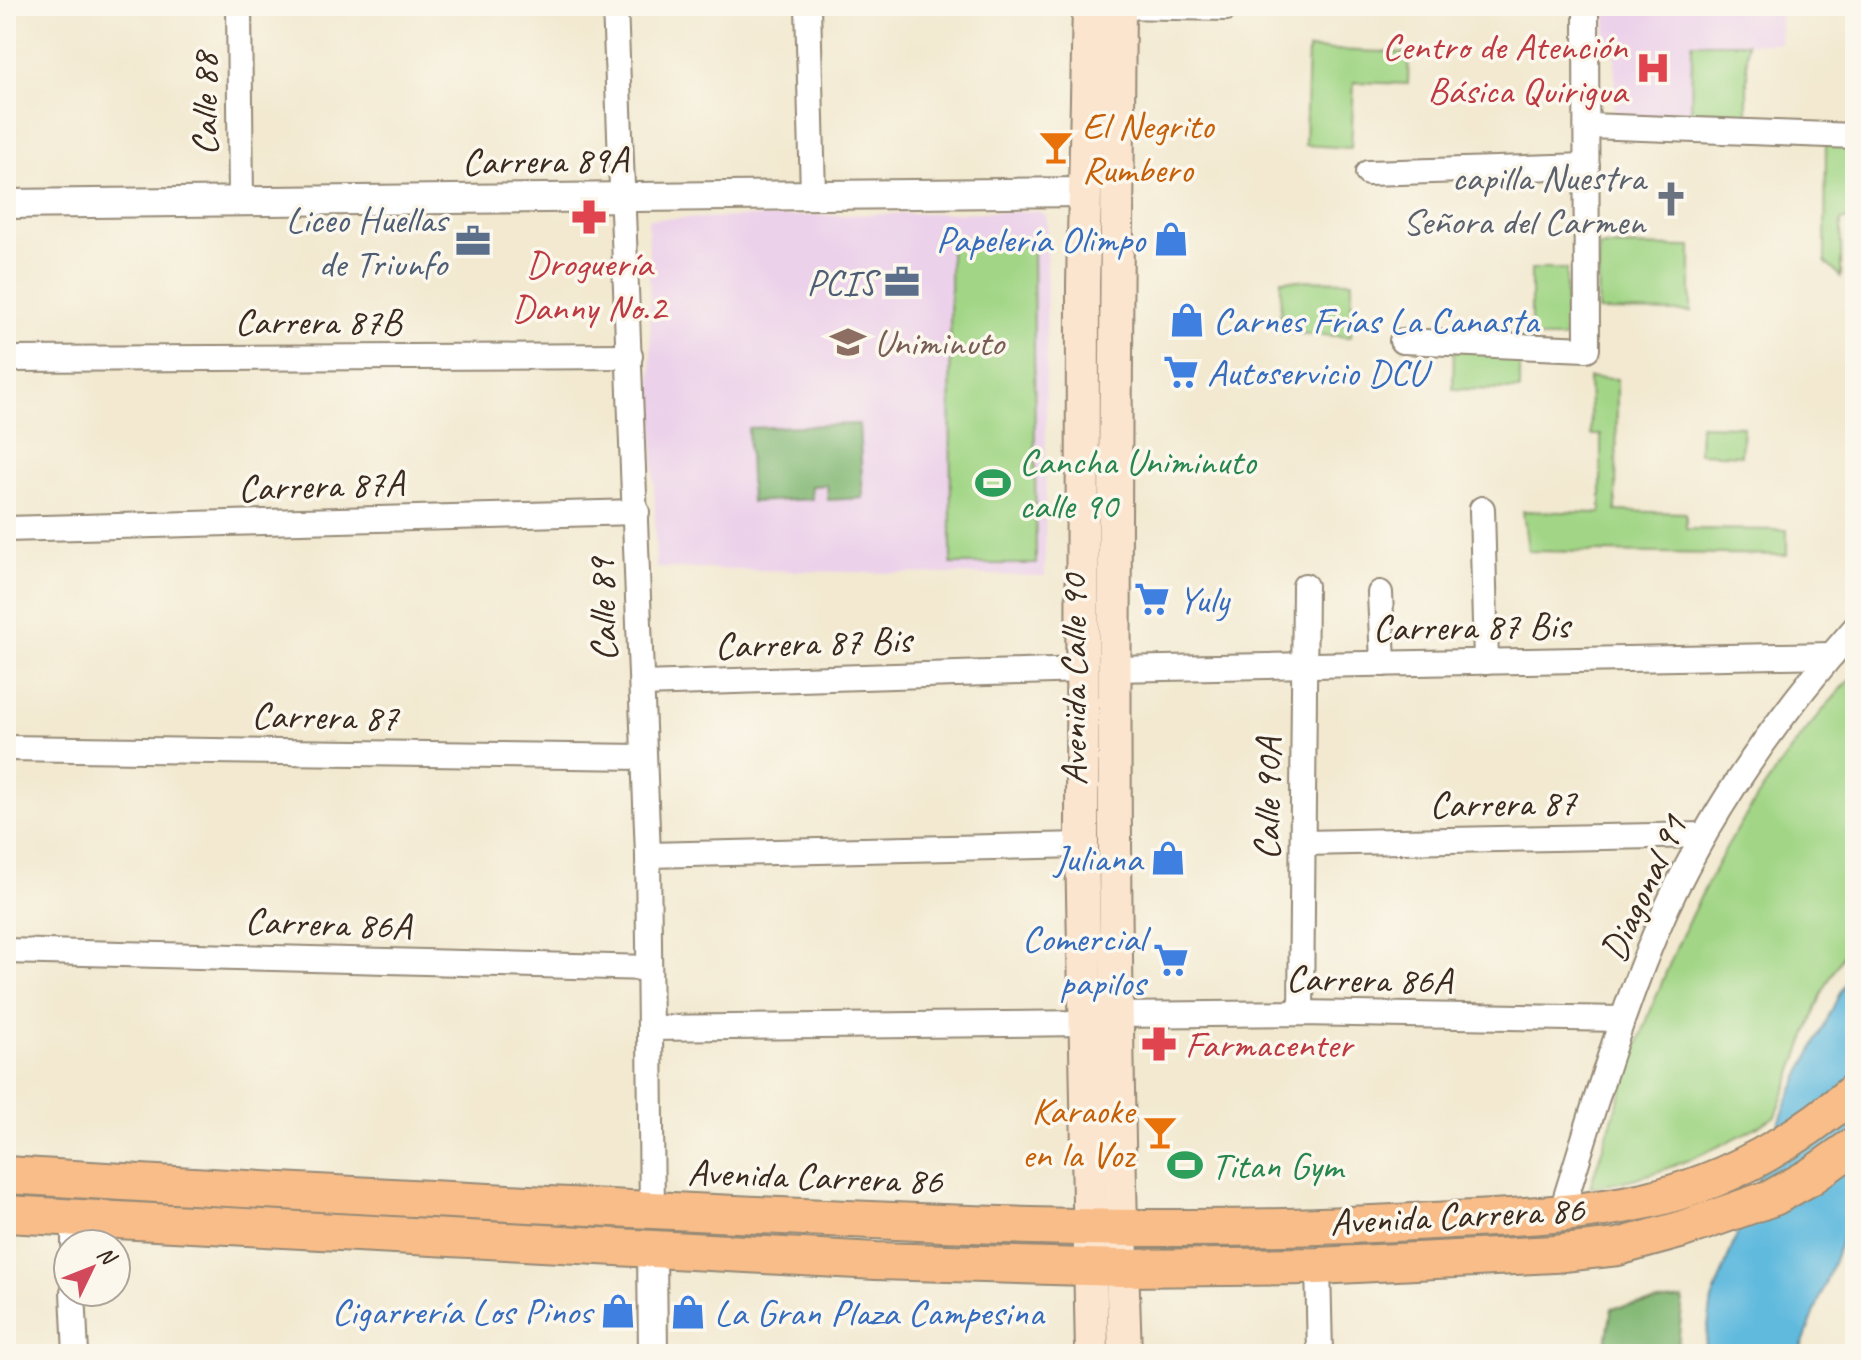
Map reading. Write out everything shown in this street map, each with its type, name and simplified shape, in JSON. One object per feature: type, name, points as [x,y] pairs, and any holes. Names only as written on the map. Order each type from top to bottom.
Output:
[{"type":"main road","name":"Avenida Calle 90","points":[[1092,1354],[1106,1268],[1105,1228],[1115,1015],[1097,670],[1085,192],[1109,7]]},
{"type":"main road","name":"Avenida Calle 90","points":[[1105,1228],[1084,1023],[1082,845],[1097,670],[1109,7]]},
{"type":"main road","name":"Avenida Carrera 86","points":[[6,1175],[652,1211],[1105,1228],[1278,1229],[1561,1213],[1621,1205],[1692,1187],[1758,1158],[1829,1114],[1855,1091]]},
{"type":"main road","name":"Avenida Carrera 86","points":[[132,1232],[1106,1268],[1318,1266],[1554,1254],[1618,1247],[1680,1230],[1774,1197],[1855,1145]]},
{"type":"main road","name":"Avenida Carrera 86","points":[[6,1214],[66,1228]]},
{"type":"main road","name":"Avenida Calle 90","points":[[1106,1268],[1125,1354]]},
{"type":"street","name":"Calle 88","points":[[239,6],[241,201]]},
{"type":"street","name":"Calle 89","points":[[615,6],[648,855],[652,1211]]},
{"type":"street","points":[[808,6],[813,194]]},
{"type":"street","points":[[1402,341],[1587,349],[1589,126],[1586,6]]},
{"type":"street","points":[[1109,7],[1227,11]]},
{"type":"street","points":[[1589,126],[1855,136]]},
{"type":"street","points":[[1368,173],[1587,166]]},
{"type":"street","name":"Carrera 89A","points":[[6,204],[1085,192]]},
{"type":"street","name":"Carrera 87B","points":[[6,359],[630,356]]},
{"type":"street","points":[[1482,509],[1486,662]]},
{"type":"street","name":"Carrera 87A","points":[[6,529],[637,512]]},
{"type":"street","name":"Calle 90A","points":[[1301,1013],[1305,586]]},
{"type":"street","points":[[1380,593],[1383,664]]},
{"type":"street","name":"Diagonal 91","points":[[1561,1213],[1622,1019],[1666,909],[1704,835],[1769,737],[1855,628]]},
{"type":"street","name":"Carrera 87 Bis","points":[[642,684],[1097,670],[1832,655]]},
{"type":"street","name":"Carrera 87","points":[[6,748],[642,757]]},
{"type":"street","name":"Carrera 87","points":[[1303,843],[1704,835]]},
{"type":"street","points":[[648,855],[1082,845]]},
{"type":"street","name":"Carrera 86A","points":[[6,951],[649,968]]},
{"type":"street","name":"Carrera 86A","points":[[1115,1015],[1301,1013],[1622,1019]]},
{"type":"street","points":[[650,1028],[1084,1023]]},
{"type":"street","points":[[652,1251],[653,1354]]},
{"type":"street","points":[[1318,1266],[1320,1354]]},
{"type":"street","points":[[74,1308],[76,1354]]},
{"type":"shaded area","points":[[1606,6],[1780,6],[1780,43],[1692,43],[1691,118],[1614,117],[1615,42],[1606,42]]},
{"type":"shaded area","name":"Uniminuto","points":[[1036,211],[1044,214],[1047,220],[1045,576],[656,568],[648,219]]},
{"type":"green space","points":[[1692,43],[1747,43],[1747,125],[1691,124]]},
{"type":"green space","points":[[1308,49],[1409,53],[1408,84],[1354,82],[1351,148],[1305,145]]},
{"type":"green space","points":[[1826,135],[1855,136],[1855,220],[1841,220],[1841,277],[1825,262]]},
{"type":"green space","name":"Cancha Uniminuto calle 90","points":[[950,244],[1033,245],[1036,564],[951,564]]},
{"type":"green space","points":[[1599,246],[1691,247],[1691,312],[1598,311]]},
{"type":"green space","points":[[1531,269],[1566,269],[1565,338],[1531,338]]},
{"type":"green space","points":[[1281,280],[1352,281],[1351,337],[1280,332]]},
{"type":"green space","points":[[1454,343],[1520,346],[1520,390],[1453,389]]},
{"type":"green space","points":[[1589,378],[1617,379],[1616,511],[1686,513],[1686,529],[1787,530],[1787,555],[1528,551],[1523,511],[1601,513],[1601,435],[1591,435]]},
{"type":"green space","points":[[859,424],[863,498],[828,500],[827,485],[811,486],[812,499],[751,502],[748,428]]},
{"type":"green space","points":[[1700,425],[1743,426],[1741,455],[1699,453]]},
{"type":"green space","points":[[1855,674],[1855,932],[1822,993],[1776,1116],[1686,1161],[1638,1177],[1590,1187],[1663,978],[1724,852],[1761,792],[1804,733]]},
{"type":"green space","points":[[1683,1299],[1677,1354],[1604,1354],[1612,1308]]},
{"type":"water","points":[[1855,962],[1855,1204],[1799,1354],[1704,1354],[1712,1300],[1788,1100]]},
{"type":"place","name":"Centro de Atención Básica Quirigua","points":[[1653,68]]},
{"type":"place","name":"El Negrito Rumbero","points":[[1056,147]]},
{"type":"place","name":"capilla Nuestra Señora del Carmen","points":[[1671,199]]},
{"type":"place","name":"Droguería Danny No.2","points":[[589,217]]},
{"type":"place","name":"Papelería Olimpo","points":[[1171,239]]},
{"type":"place","name":"Liceo Huellas de Triunfo","points":[[473,241]]},
{"type":"place","name":"PCIS","points":[[902,282]]},
{"type":"place","name":"Carnes Frías La Canasta","points":[[1187,320]]},
{"type":"place","name":"Uniminuto","points":[[848,342]]},
{"type":"place","name":"Autoservicio DCU","points":[[1181,372]]},
{"type":"place","name":"Cancha Uniminuto calle 90","points":[[993,483]]},
{"type":"place","name":"Yuly","points":[[1152,599]]},
{"type":"place","name":"Juliana","points":[[1168,858]]},
{"type":"place","name":"Comercial papilos","points":[[1171,960]]},
{"type":"place","name":"Farmacenter","points":[[1159,1044]]},
{"type":"place","name":"Karaoke en la Voz","points":[[1160,1132]]},
{"type":"place","name":"Titan Gym","points":[[1185,1165]]},
{"type":"place","name":"Cigarrería Los Pinos","points":[[618,1311]]},
{"type":"place","name":"La Gran Plaza Campesina","points":[[688,1312]]}]
